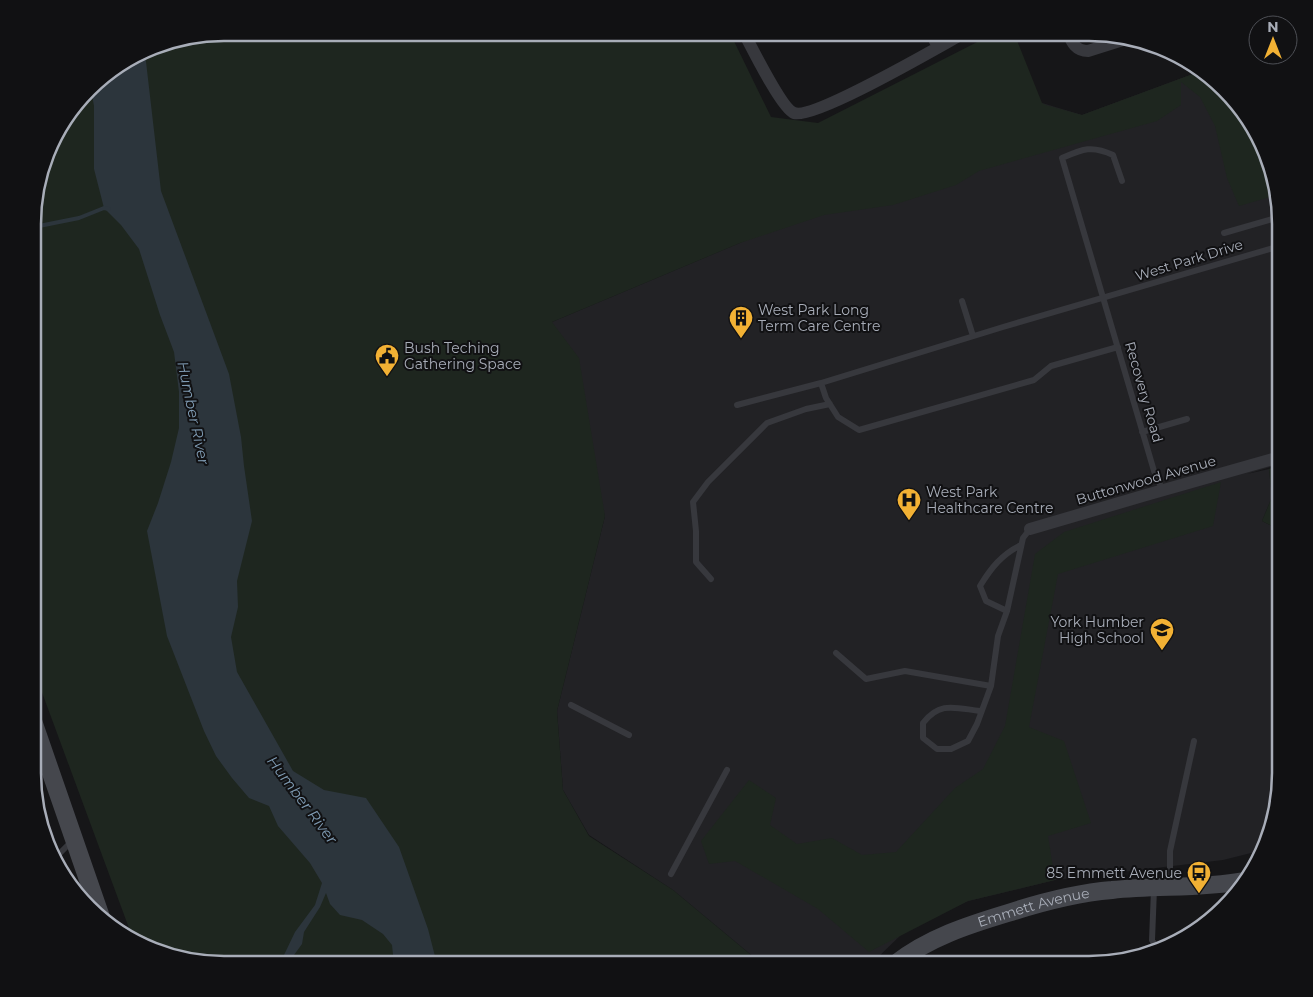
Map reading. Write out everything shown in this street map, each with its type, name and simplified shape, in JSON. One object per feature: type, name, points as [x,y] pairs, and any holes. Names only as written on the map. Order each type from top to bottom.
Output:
[{"type":"street","points":[[748,41],[778,95],[788,109],[794,113],[804,113],[819,108],[857,91],[949,41]]},
{"type":"street","points":[[935,41],[938,47]]},
{"type":"street","points":[[1072,41],[1075,47],[1082,51],[1113,43]]},
{"type":"street","name":"Buttonwood Avenue","points":[[1030,529],[1272,459]]},
{"type":"street","points":[[41,744],[74,839],[89,896]]},
{"type":"street","name":"Emmett Avenue","points":[[907,956],[927,943],[946,934],[1012,911],[1077,895],[1112,890],[1162,887],[1231,887]]},
{"type":"lane","name":"Recovery Road","points":[[1122,181],[1114,155],[1100,149],[1082,150],[1062,158],[1142,432],[1162,491]]},
{"type":"lane","points":[[1224,233],[1272,219]]},
{"type":"lane","name":"West Park Drive","points":[[737,405],[821,383],[973,336],[1272,248]]},
{"type":"lane","points":[[962,301],[973,336]]},
{"type":"lane","points":[[821,383],[838,417],[859,430],[1034,380],[1051,366],[1118,347]]},
{"type":"lane","points":[[711,579],[696,562],[696,531],[693,502],[708,482],[767,423],[806,409],[830,404]]},
{"type":"lane","points":[[1142,432],[1187,419]]},
{"type":"lane","name":"Buttonwood Avenue","points":[[980,711],[943,707],[931,712],[922,723],[923,738],[937,750],[951,750],[968,741],[977,724],[980,711],[991,686],[998,636],[1007,611],[1021,545],[1023,538],[1030,529]]},
{"type":"lane","points":[[1007,611],[986,601],[980,586],[991,568],[1010,550],[1021,545]]},
{"type":"lane","points":[[836,653],[866,679],[905,672],[991,686]]},
{"type":"lane","points":[[571,705],[629,735]]},
{"type":"lane","points":[[1154,944],[1152,940],[1162,887],[1194,741]]},
{"type":"lane","points":[[671,874],[727,770]]},
{"type":"lane","points":[[60,854],[74,839]]},
{"type":"shaded area","points":[[224,41],[734,41],[771,117],[818,123],[979,41],[1017,41],[1042,103],[1046,105],[1082,115],[1193,74],[1218,95],[1234,113],[1258,154],[1266,177],[1270,197],[1239,206],[1227,178],[1215,126],[1200,97],[1181,82],[1181,105],[1157,121],[979,171],[956,185],[893,205],[824,215],[740,243],[552,322],[579,358],[605,516],[557,711],[563,790],[589,836],[673,890],[752,956],[224,956],[177,950],[154,942],[129,929],[41,690],[41,224],[43,200],[47,177],[60,143],[79,113],[113,79],[143,60],[165,51],[188,45]]},
{"type":"shaded area","name":"West Park Healthcare Centre","points":[[1193,74],[1218,95],[1234,113],[1253,143],[1266,177],[1272,224],[1272,466],[1247,474],[1269,469],[1272,497],[1262,521],[1272,526],[1272,773],[1266,820],[1258,843],[1254,852],[1223,860],[1055,880],[968,901],[907,929],[879,956],[752,956],[673,890],[589,835],[563,790],[557,711],[605,516],[552,322],[925,165],[1042,103],[1082,115]]},
{"type":"shaded area","points":[[1272,468],[1272,497],[1269,469]]},
{"type":"shaded area","points":[[1221,482],[1213,526],[1058,574],[1029,727],[1064,741],[1091,823],[1048,836],[1055,880],[968,901],[869,952],[818,909],[735,861],[709,864],[701,841],[749,780],[776,798],[770,825],[797,844],[832,838],[862,855],[896,852],[955,788],[983,769],[1005,726],[1035,554],[1064,532]]},
{"type":"shaded area","points":[[1272,497],[1272,526],[1262,521]]},
{"type":"water","name":"Humber River","points":[[146,59],[161,191],[229,374],[241,437],[252,521],[237,581],[238,607],[231,637],[237,672],[293,771],[324,790],[366,798],[399,847],[428,929],[435,956],[393,956],[392,945],[383,934],[362,920],[340,915],[330,904],[326,893],[320,907],[304,932],[302,944],[294,956],[284,956],[295,932],[315,905],[322,883],[310,863],[278,826],[269,806],[249,798],[216,756],[204,731],[167,636],[147,531],[171,462],[179,428],[179,392],[174,352],[139,249],[121,225],[104,208],[94,169],[93,98],[95,95],[113,79]]},
{"type":"waterway","points":[[41,226],[79,218],[104,208],[109,209]]},
{"type":"place","name":"West Park Long Term Care Centre","points":[[741,339]]},
{"type":"place","name":"Bush Teching Gathering Space","points":[[387,377]]},
{"type":"place","name":"West Park Healthcare Centre","points":[[909,521]]},
{"type":"place","name":"York Humber High School","points":[[1162,651]]},
{"type":"place","name":"85 Emmett Avenue","points":[[1199,894]]}]
